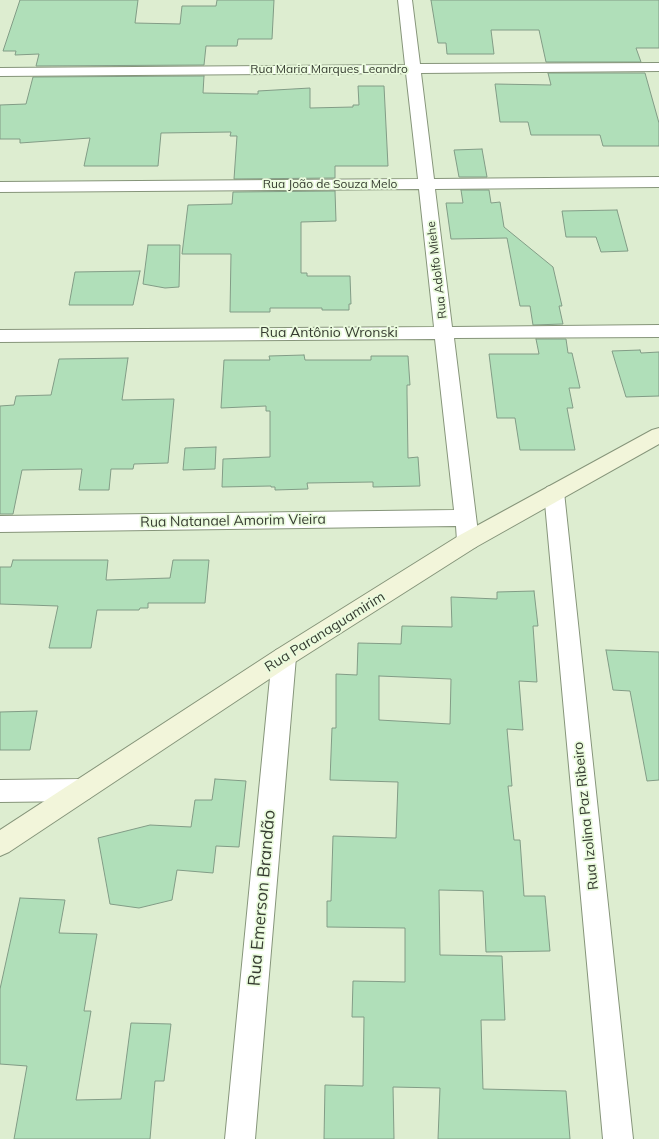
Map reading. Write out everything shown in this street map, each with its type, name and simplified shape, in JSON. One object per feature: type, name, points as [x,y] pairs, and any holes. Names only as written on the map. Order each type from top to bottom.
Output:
[{"type":"street","name":"Rua Adolfo Miehe","points":[[405,0],[467,530]]},
{"type":"street","name":"Rua Maria Marques Leandro","points":[[0,72],[659,67]]},
{"type":"street","name":"Rua João de Souza Melo","points":[[0,187],[659,182]]},
{"type":"street","name":"Rua Antônio Wronski","points":[[0,336],[659,331]]},
{"type":"street","name":"Rua Paranaguamirim","points":[[0,844],[284,657],[467,530],[554,492],[659,435]]},
{"type":"street","name":"Rua Izolina Paz Ribeiro","points":[[554,492],[618,1139]]},
{"type":"street","name":"Rua Natanael Amorim Vieira","points":[[0,524],[467,530]]},
{"type":"street","name":"Rua Emerson Brandão","points":[[240,1139],[284,657]]},
{"type":"street","points":[[0,791],[81,790]]},
{"type":"building","points":[[20,0],[138,0],[135,23],[180,24],[182,6],[216,6],[217,0],[274,0],[272,39],[238,39],[237,46],[206,46],[204,65],[36,66],[39,54],[15,55],[16,51],[3,51]]},
{"type":"building","points":[[431,0],[659,0],[659,48],[636,48],[641,62],[546,62],[539,30],[491,30],[494,54],[447,54],[446,43],[438,43]]},
{"type":"building","points":[[548,73],[645,73],[659,123],[659,146],[603,146],[600,135],[531,135],[528,122],[500,122],[495,84],[551,85]]},
{"type":"building","points":[[204,76],[203,93],[258,94],[258,91],[310,88],[310,108],[353,107],[353,105],[359,105],[358,86],[384,86],[388,166],[335,166],[335,178],[234,179],[237,136],[230,136],[231,132],[161,133],[158,166],[84,166],[90,138],[20,143],[20,139],[0,139],[0,105],[26,104],[33,77]]},
{"type":"building","points":[[482,149],[487,177],[459,177],[454,150]]},
{"type":"building","points":[[461,190],[489,190],[491,203],[500,202],[504,227],[553,267],[562,306],[559,306],[563,324],[533,325],[530,306],[520,306],[507,238],[451,239],[446,203],[463,203]]},
{"type":"building","points":[[335,191],[336,221],[301,222],[301,273],[307,273],[307,276],[350,276],[351,304],[349,304],[349,310],[322,310],[322,308],[270,308],[270,312],[230,312],[231,254],[182,254],[188,205],[232,204],[233,192]]},
{"type":"building","points":[[617,210],[628,251],[601,252],[596,237],[566,237],[562,211]]},
{"type":"building","points":[[148,245],[180,245],[179,287],[165,288],[143,284]]},
{"type":"building","points":[[140,271],[133,305],[69,305],[75,272]]},
{"type":"building","points":[[536,339],[566,339],[568,353],[572,353],[580,388],[569,388],[573,408],[567,408],[575,450],[520,450],[515,418],[497,418],[489,354],[539,354]]},
{"type":"building","points":[[640,350],[641,353],[659,352],[659,396],[626,397],[612,351]]},
{"type":"building","points":[[304,355],[305,360],[371,360],[371,356],[408,356],[410,385],[407,385],[408,458],[418,457],[420,486],[373,487],[373,482],[307,483],[308,489],[275,490],[275,487],[271,486],[222,487],[223,459],[270,457],[270,411],[266,411],[266,406],[221,408],[224,360],[270,360],[269,356]]},
{"type":"building","points":[[128,358],[122,400],[174,399],[168,463],[134,464],[133,469],[111,469],[109,490],[79,490],[82,469],[22,470],[13,514],[0,514],[0,406],[14,405],[16,396],[51,395],[59,359]]},
{"type":"building","points":[[216,447],[215,469],[183,470],[185,448]]},
{"type":"building","points":[[13,560],[108,560],[106,580],[170,578],[173,560],[209,560],[205,603],[148,603],[148,608],[140,608],[139,610],[97,610],[91,648],[49,648],[58,606],[0,604],[0,567],[11,567]]},
{"type":"building","points":[[534,591],[538,626],[533,626],[537,682],[519,681],[523,730],[507,729],[512,786],[508,786],[514,840],[520,840],[524,896],[545,896],[550,951],[486,952],[483,891],[439,890],[440,955],[502,956],[505,1020],[481,1020],[483,1089],[566,1091],[570,1139],[438,1139],[440,1088],[393,1087],[394,1139],[324,1139],[325,1085],[363,1086],[364,1017],[352,1017],[353,981],[405,982],[405,928],[327,927],[327,901],[331,901],[333,836],[396,838],[398,782],[330,780],[332,728],[336,728],[336,674],[357,675],[358,643],[401,644],[402,626],[452,627],[451,597],[497,599],[497,592]],"holes":[[[379,676],[451,679],[450,724],[379,720]]]},
{"type":"building","points":[[606,650],[659,652],[659,780],[647,781],[630,691],[613,690]]},
{"type":"building","points":[[37,711],[30,750],[0,750],[0,712]]},
{"type":"building","points":[[215,779],[246,781],[239,847],[216,846],[213,873],[177,870],[172,900],[139,908],[110,904],[98,838],[150,825],[191,827],[195,800],[212,800]]},
{"type":"building","points":[[20,898],[65,900],[59,933],[97,934],[84,1011],[91,1011],[76,1100],[121,1099],[131,1023],[171,1024],[164,1081],[155,1081],[150,1139],[14,1139],[27,1066],[0,1064],[0,989]]}]
